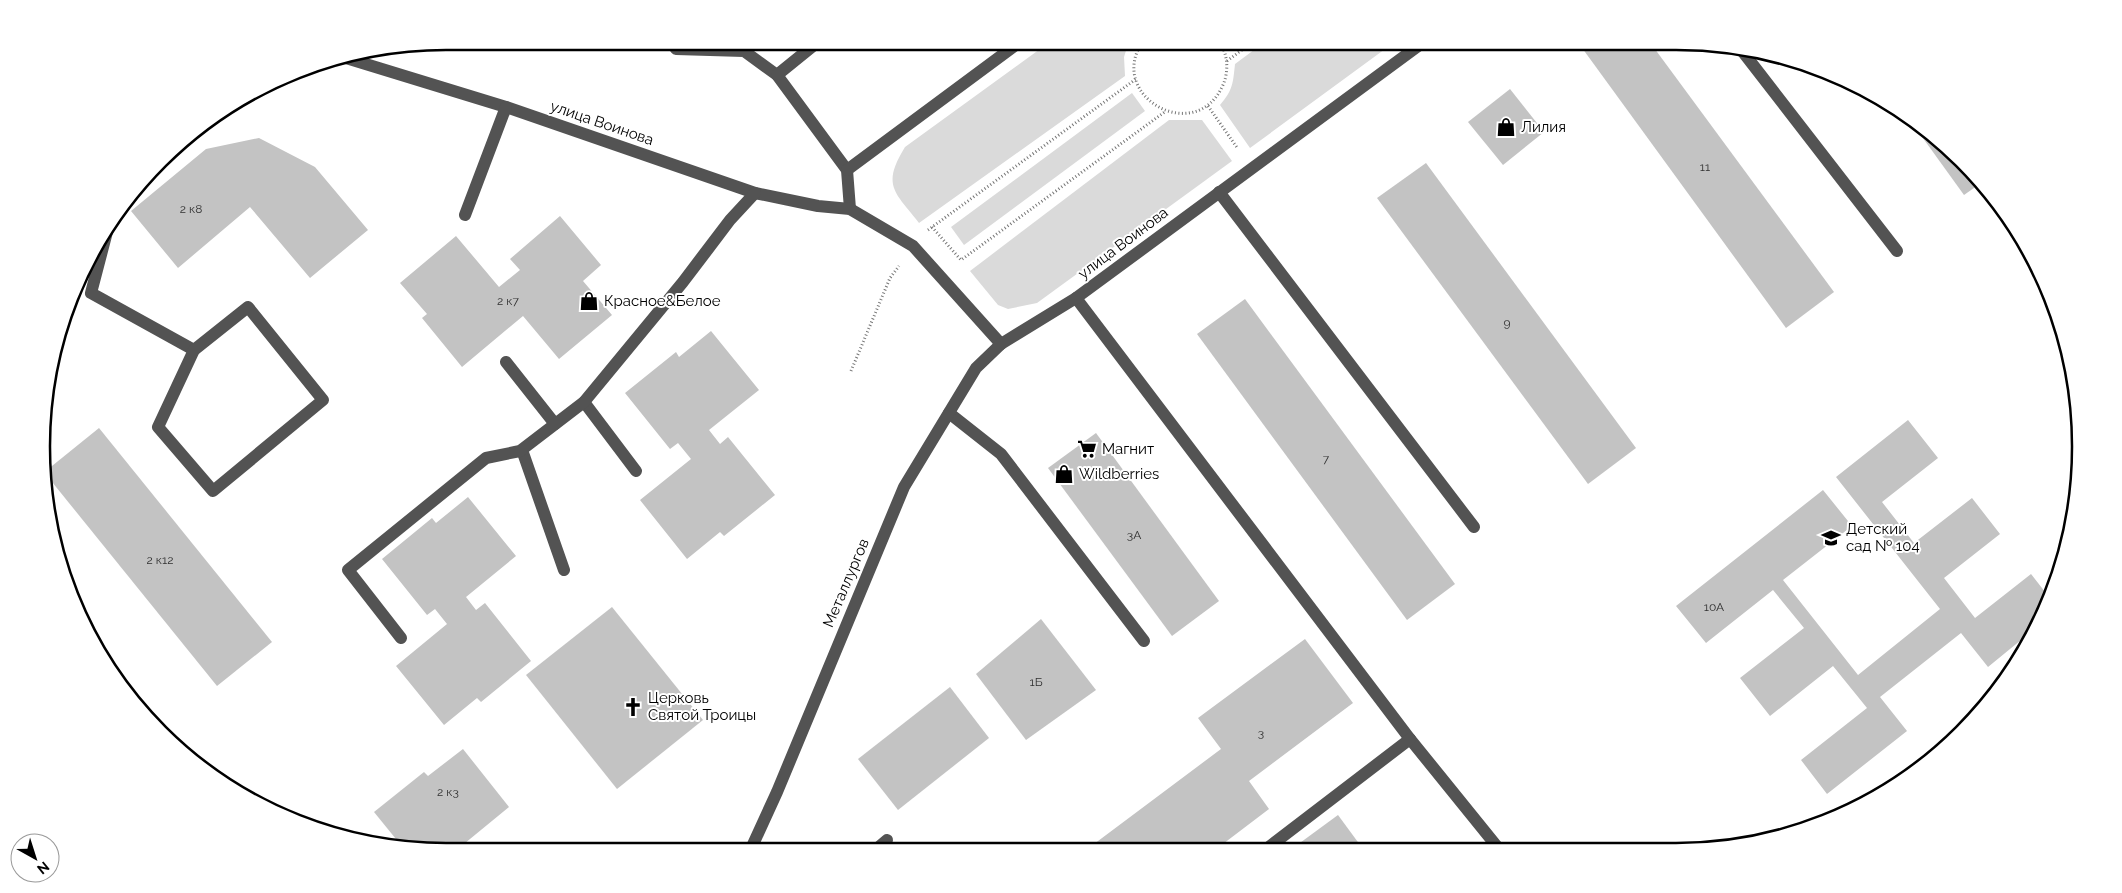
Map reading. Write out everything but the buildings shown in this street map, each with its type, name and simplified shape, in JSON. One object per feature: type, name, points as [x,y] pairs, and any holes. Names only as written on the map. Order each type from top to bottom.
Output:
[{"type":"street","points":[[710,50],[744,51],[777,75],[847,170],[850,209]]},
{"type":"street","points":[[777,75],[808,50]]},
{"type":"street","points":[[847,170],[1009,50]]},
{"type":"street","name":"улица Воинова","points":[[356,61],[506,108],[755,192],[818,206],[850,209],[913,246],[1001,344],[1076,298],[1413,50]]},
{"type":"street","points":[[1748,57],[1897,252]]},
{"type":"street","points":[[465,215],[506,108]]},
{"type":"street","points":[[401,638],[348,570],[486,458],[522,450],[584,402],[683,282],[730,220],[755,192]]},
{"type":"street","points":[[1219,192],[1474,527]]},
{"type":"street","points":[[103,249],[91,293],[194,350]]},
{"type":"street","points":[[1076,298],[1410,739],[1493,843]]},
{"type":"street","points":[[248,307],[323,400],[213,491],[158,426],[194,350],[248,307]]},
{"type":"street","name":"Металлургов","points":[[754,843],[777,792],[904,487],[976,368],[1001,344]]},
{"type":"street","points":[[506,362],[555,424]]},
{"type":"street","points":[[584,402],[636,470]]},
{"type":"street","points":[[949,413],[1001,454],[1144,641]]},
{"type":"street","points":[[522,450],[564,570]]},
{"type":"street","points":[[1274,843],[1410,739]]},
{"type":"street","points":[[883,843],[887,840]]},
{"type":"path","points":[[1137,50],[1134,63],[1136,79],[1142,93],[1153,104],[1166,111],[1182,114],[1208,106],[1220,91],[1226,77],[1227,61],[1224,50]]},
{"type":"path","points":[[1227,61],[1242,50]]},
{"type":"path","points":[[851,370],[890,278],[913,246],[932,226],[1136,79]]},
{"type":"path","points":[[1208,106],[1251,168]]},
{"type":"path","points":[[932,226],[961,260],[1166,111]]},
{"type":"shaded area","points":[[1039,50],[1126,50],[1124,57],[1125,76],[919,223],[903,204],[894,188],[894,171],[905,147]]},
{"type":"shaded area","points":[[1254,50],[1384,50],[1250,148],[1220,105],[1232,86],[1235,64]]},
{"type":"shaded area","points":[[1132,93],[1145,111],[964,245],[951,227]]},
{"type":"shaded area","points":[[1169,120],[1202,120],[1232,161],[1037,303],[1008,309],[998,305],[970,271]]},
{"type":"place","name":"Лилия","points":[[1506,127]]},
{"type":"place","name":"Красное&Белое","points":[[589,301]]},
{"type":"place","name":"Магнит","points":[[1087,449]]},
{"type":"place","name":"Wildberries","points":[[1064,474]]},
{"type":"place","name":"Детский сад № 104","points":[[1831,538]]},
{"type":"place","name":"Церковь Святой Троицы","points":[[633,707]]}]
